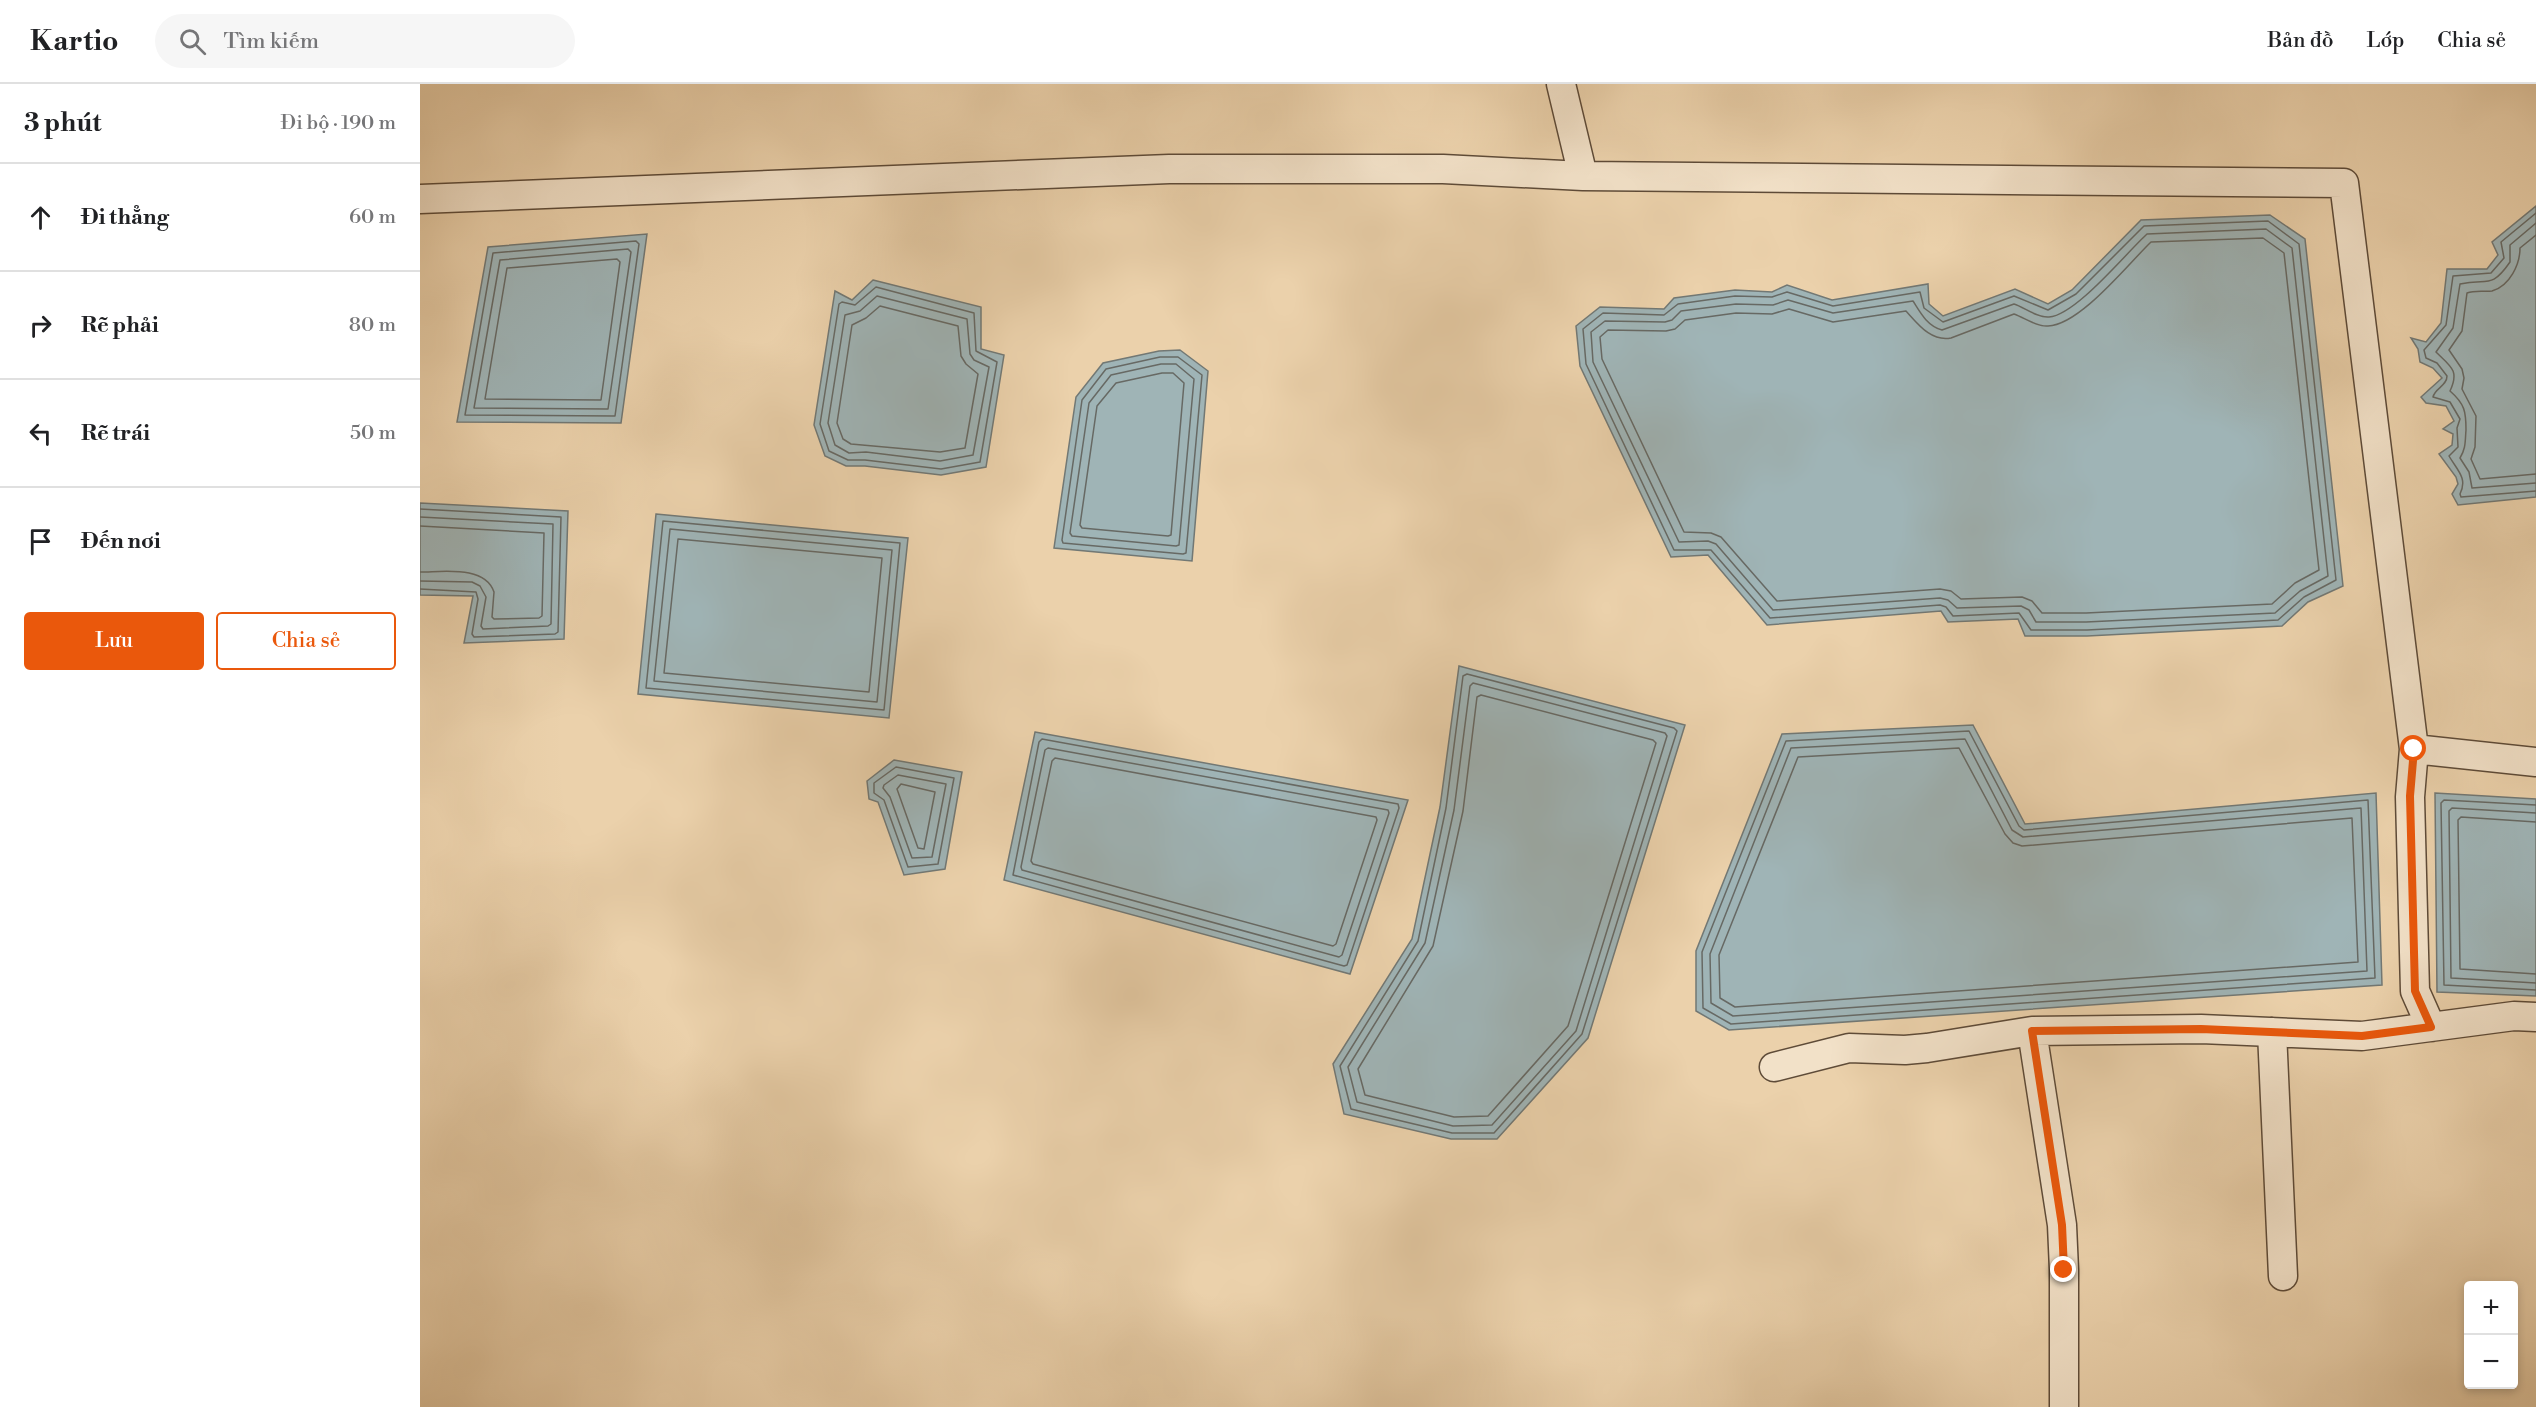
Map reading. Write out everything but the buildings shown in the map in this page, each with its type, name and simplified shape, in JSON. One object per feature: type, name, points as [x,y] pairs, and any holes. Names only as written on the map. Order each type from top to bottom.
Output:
[{"type":"street","points":[[1561,84],[1583,176]]},
{"type":"street","points":[[420,199],[1169,169],[1443,169],[1583,176],[2344,183],[2414,749],[2410,796],[2415,991],[2431,1027]]},
{"type":"street","points":[[2414,749],[2536,762]]},
{"type":"street","points":[[1774,1067],[1849,1048],[1905,1050],[1927,1048],[2032,1031],[2201,1029],[2362,1036],[2514,1016],[2536,1017]]},
{"type":"street","points":[[2032,1031],[2062,1225],[2064,1407]]},
{"type":"street","points":[[2272,1032],[2283,1276]]},
{"type":"water","points":[[2536,206],[2536,497],[2458,505],[2452,494],[2458,484],[2456,477],[2439,454],[2452,445],[2453,434],[2443,429],[2454,421],[2446,406],[2426,403],[2421,397],[2442,378],[2433,368],[2420,362],[2418,349],[2411,338],[2426,342],[2441,323],[2447,269],[2487,269],[2498,255],[2492,242]]},
{"type":"water","points":[[2270,215],[2305,239],[2343,586],[2308,602],[2282,626],[2087,636],[2025,636],[2018,619],[1948,622],[1941,611],[1767,625],[1708,555],[1671,557],[1580,366],[1576,326],[1600,307],[1664,309],[1674,298],[1735,290],[1772,292],[1787,285],[1832,300],[1928,284],[1929,304],[1943,316],[2015,289],[2048,304],[2072,290],[2141,220]]},
{"type":"water","points":[[647,234],[621,423],[457,422],[488,247]]},
{"type":"water","points":[[873,280],[981,307],[981,349],[1004,355],[986,467],[941,475],[846,466],[825,456],[814,425],[835,291],[852,300]]},
{"type":"water","points":[[1180,350],[1208,371],[1192,561],[1054,548],[1076,397],[1103,363],[1159,351]]},
{"type":"water","points":[[420,503],[568,511],[564,639],[464,643],[473,596],[420,595]]},
{"type":"water","points":[[656,514],[908,538],[889,718],[638,694]]},
{"type":"water","points":[[1459,666],[1685,725],[1588,1038],[1497,1139],[1451,1139],[1344,1114],[1333,1064],[1412,939],[1440,807]]},
{"type":"water","points":[[1973,725],[2025,824],[2376,793],[2382,985],[1729,1030],[1696,1011],[1696,951],[1782,734]]},
{"type":"water","points":[[1035,732],[1408,800],[1350,974],[1004,880]]},
{"type":"water","points":[[894,760],[962,772],[945,869],[904,875],[878,802],[869,799],[867,781]]},
{"type":"water","points":[[2435,793],[2536,799],[2536,996],[2437,992]]},
{"type":"route","points":[[2064,1270],[2062,1225],[2032,1031],[2201,1029],[2362,1036],[2400,1033],[2431,1027],[2415,991],[2410,796],[2414,749]]}]
